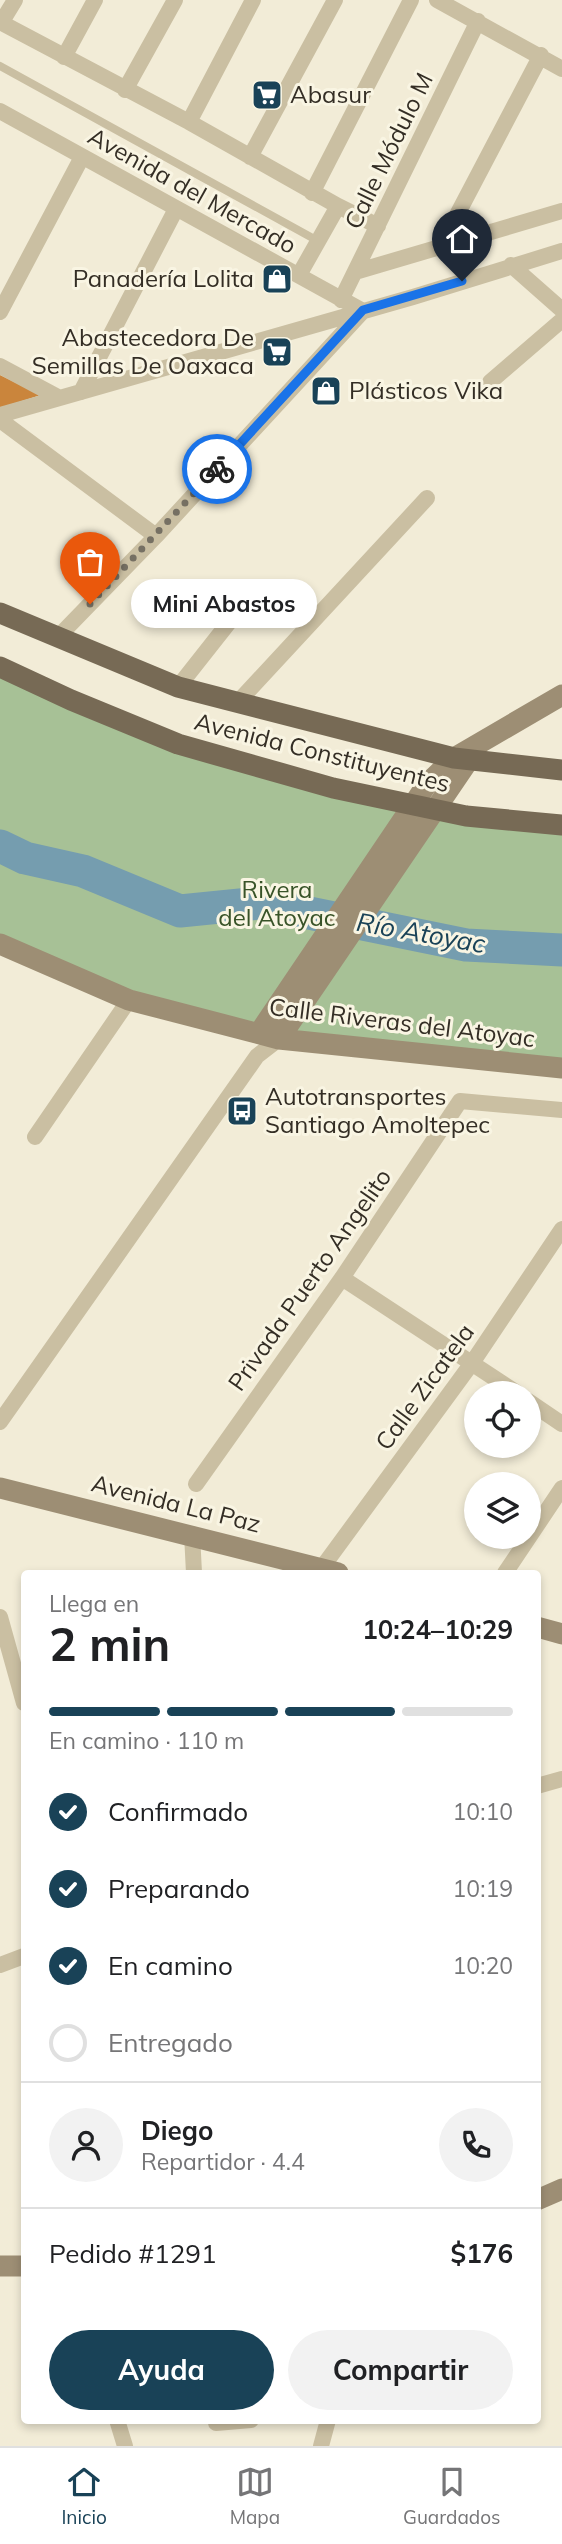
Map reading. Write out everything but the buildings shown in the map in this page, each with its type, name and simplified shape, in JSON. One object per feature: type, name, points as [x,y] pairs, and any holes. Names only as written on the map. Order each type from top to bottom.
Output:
[{"type":"main road","name":"Avenida Constituyentes","points":[[0,612],[178,687],[461,759],[562,770]]},
{"type":"main road","name":"Avenida Constituyentes","points":[[0,667],[178,744],[333,788],[466,816],[562,825]]},
{"type":"street","points":[[15,0],[1,23],[189,122],[312,193],[378,226]]},
{"type":"street","points":[[64,57],[95,0]]},
{"type":"street","points":[[125,90],[174,0]]},
{"type":"street","points":[[189,122],[253,0]]},
{"type":"street","points":[[250,157],[335,0]]},
{"type":"street","points":[[312,193],[411,0]]},
{"type":"street","points":[[437,0],[541,55],[562,69]]},
{"type":"street","name":"Calle Módulo M","points":[[341,300],[478,22]]},
{"type":"street","points":[[461,241],[457,215],[541,55]]},
{"type":"street","name":"Avenida del Mercado","points":[[0,111],[363,310]]},
{"type":"street","points":[[0,312],[82,157]]},
{"type":"street","points":[[299,275],[338,206]]},
{"type":"street","points":[[81,392],[176,209]]},
{"type":"street","points":[[355,272],[562,211]]},
{"type":"street","points":[[0,417],[58,397],[562,251]]},
{"type":"street","points":[[511,265],[562,310]]},
{"type":"street","points":[[57,638],[156,536],[363,310]]},
{"type":"street","points":[[490,382],[562,320]]},
{"type":"street","points":[[0,366],[58,397]]},
{"type":"street","points":[[0,417],[156,536]]},
{"type":"street","points":[[238,702],[427,498]]},
{"type":"street","points":[[178,687],[234,616]]},
{"type":"street","points":[[0,1422],[257,1056],[279,1039],[289,1008],[437,786],[461,759],[482,741],[562,695]]},
{"type":"street","name":"Calle Riveras del Atoyac","points":[[1,947],[129,1000],[279,1039],[562,1068]]},
{"type":"street","points":[[35,1137],[129,1000]]},
{"type":"street","points":[[257,1056],[259,1033],[289,1008]]},
{"type":"street","name":"Privada Puerto Angelito","points":[[196,1484],[342,1278],[460,1101],[562,1110]]},
{"type":"street","name":"Calle Zicatela","points":[[331,1570],[562,1229]]},
{"type":"street","points":[[342,1278],[499,1381]]},
{"type":"street","points":[[541,1410],[562,1424]]},
{"type":"street","name":"Avenida La Paz","points":[[0,1488],[192,1534],[326,1570]]},
{"type":"street","points":[[507,1570],[562,1488]]},
{"type":"street","points":[[192,1534],[194,1570]]},
{"type":"street","points":[[0,1617],[21,1692]]},
{"type":"street","points":[[541,1629],[562,1634]]},
{"type":"street","points":[[541,1785],[562,1779]]},
{"type":"street","points":[[0,1965],[21,1957]]},
{"type":"street","points":[[541,2198],[562,2189]]},
{"type":"street","points":[[0,2266],[21,2266]]},
{"type":"street","points":[[118,2424],[125,2446]]},
{"type":"street","points":[[321,2446],[327,2424]]},
{"type":"lane","points":[[0,66],[318,242]]},
{"type":"green space","name":"Rivera del Atoyac","points":[[0,660],[178,744],[466,816],[562,823],[562,1068],[279,1039],[129,1000],[0,944]]},
{"type":"waterway","name":"Río Atoyac","points":[[0,846],[25,858],[83,871],[180,911],[260,903],[466,945],[562,950]]},
{"type":"way so far","points":[[90,604],[217,469]]},
{"type":"place","name":"Abasur","points":[[267,95]]},
{"type":"place","name":"Panadería Lolita","points":[[277,279]]},
{"type":"place","name":"Abastecedora De Semillas De Oaxaca","points":[[277,352]]},
{"type":"place","name":"Plásticos Vika","points":[[326,391]]},
{"type":"place","name":"Mini Abastos","points":[[90,604]]},
{"type":"place","name":"Autotransportes Santiago Amoltepec","points":[[242,1111]]},
{"type":"route","points":[[217,469],[363,310],[462,281]]}]
